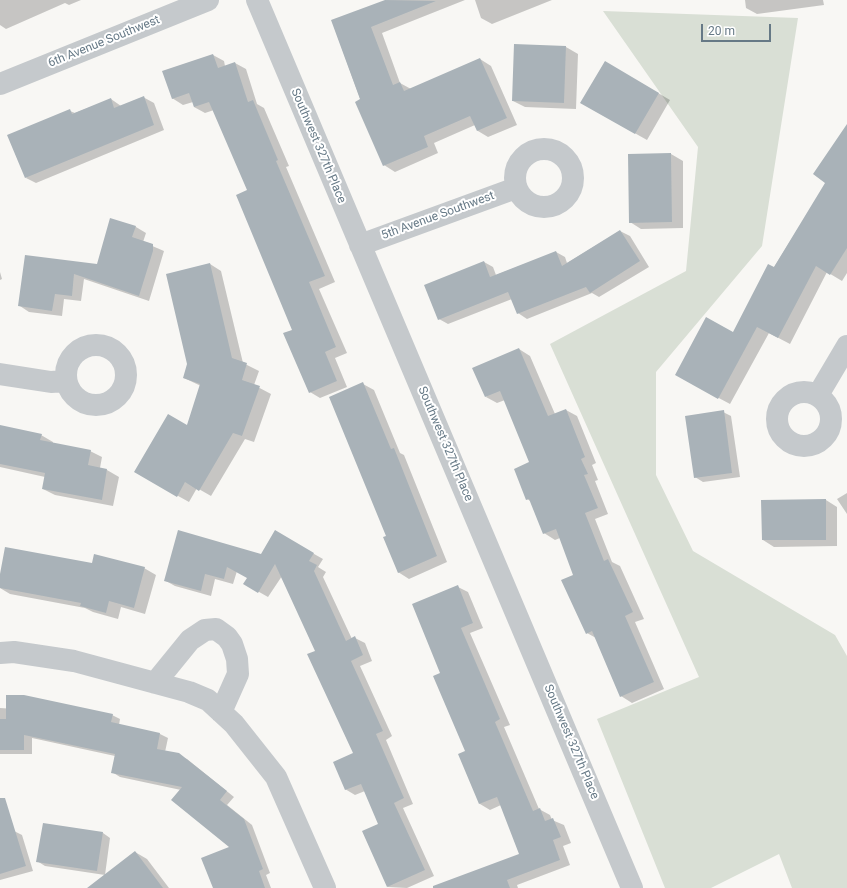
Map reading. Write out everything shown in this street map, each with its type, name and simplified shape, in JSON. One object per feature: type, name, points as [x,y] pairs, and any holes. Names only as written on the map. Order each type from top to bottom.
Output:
[{"type":"street","name":"6th Avenue Southwest","points":[[0,84],[208,0]]},
{"type":"street","name":"Southwest 327th Place","points":[[257,0],[632,888]]},
{"type":"street","name":"5th Avenue Southwest","points":[[360,245],[516,188]]},
{"type":"street","points":[[818,395],[847,346]]},
{"type":"street","points":[[0,374],[52,382],[66,381]]},
{"type":"street","points":[[155,683],[190,640],[205,630],[216,628],[227,637],[232,644],[237,659],[238,674],[221,712]]},
{"type":"street","points":[[0,653],[14,652],[74,661],[189,692],[208,700],[234,724],[276,777],[325,888]]},
{"type":"shaded area","points":[[603,11],[798,18],[762,246],[656,372],[656,475],[693,551],[835,635],[847,656],[847,888],[792,888],[779,854],[711,888],[665,888],[597,719],[699,677],[550,344],[686,271],[698,147]]},
{"type":"building","points":[[385,0],[436,1],[371,27],[393,85],[400,82],[404,91],[480,58],[507,118],[477,131],[470,116],[424,136],[428,147],[383,166],[355,102],[360,99],[331,20]]},
{"type":"building","points":[[514,44],[566,46],[564,103],[512,101]]},
{"type":"building","points":[[213,54],[218,68],[235,62],[248,102],[253,100],[278,160],[276,161],[325,276],[309,282],[336,347],[325,352],[337,381],[309,393],[283,333],[292,330],[236,195],[247,190],[209,102],[194,107],[189,93],[172,99],[162,71]]},
{"type":"building","points":[[605,61],[659,93],[635,134],[580,103]]},
{"type":"building","points":[[144,96],[154,125],[25,178],[7,135],[70,109],[72,114],[111,98],[114,108]]},
{"type":"building","points":[[847,124],[847,248],[830,275],[816,266],[778,338],[757,327],[718,399],[675,375],[706,317],[733,332],[768,264],[774,267],[825,183],[813,174]]},
{"type":"building","points":[[671,153],[672,222],[629,223],[628,154]]},
{"type":"building","points":[[110,218],[136,226],[132,237],[153,244],[153,251],[139,296],[74,274],[72,296],[55,294],[52,311],[18,306],[25,255],[97,264]]},
{"type":"building","points":[[620,230],[640,261],[590,293],[586,287],[517,314],[508,292],[438,320],[424,285],[484,261],[490,277],[556,251],[562,266]]},
{"type":"building","points":[[210,263],[232,358],[247,363],[242,380],[260,386],[242,436],[233,433],[199,491],[185,482],[177,497],[134,472],[168,414],[187,425],[200,384],[183,378],[187,364],[166,274]]},
{"type":"building","points":[[519,348],[548,416],[566,409],[585,457],[581,459],[588,474],[584,475],[598,508],[585,513],[604,561],[608,559],[633,612],[625,616],[654,682],[620,697],[592,631],[586,634],[561,580],[573,575],[556,529],[543,534],[529,499],[526,500],[514,469],[529,462],[500,391],[485,397],[472,368]]},
{"type":"building","points":[[363,382],[391,449],[394,448],[437,556],[398,573],[383,537],[386,536],[329,397]]},
{"type":"building","points":[[724,410],[732,473],[694,478],[685,416]]},
{"type":"building","points":[[0,425],[42,434],[40,440],[91,450],[88,465],[107,469],[102,500],[42,489],[45,473],[0,464]]},
{"type":"building","points":[[826,499],[826,540],[762,540],[761,500]]},
{"type":"building","points":[[178,530],[261,554],[275,530],[314,553],[309,561],[317,565],[314,571],[346,641],[355,636],[363,655],[351,661],[383,731],[376,734],[404,798],[394,803],[425,870],[387,887],[362,831],[378,824],[361,784],[345,790],[333,762],[353,753],[307,654],[315,651],[275,564],[258,593],[243,584],[247,578],[227,567],[224,579],[205,574],[201,591],[164,581]]},
{"type":"building","points":[[5,547],[92,563],[94,554],[145,567],[134,608],[109,601],[106,613],[80,606],[81,603],[0,588],[0,574]]},
{"type":"building","points":[[458,585],[473,623],[461,628],[500,719],[495,722],[533,811],[540,808],[545,821],[553,818],[561,837],[553,840],[560,860],[507,880],[510,888],[433,888],[433,886],[519,854],[497,797],[479,804],[458,754],[465,751],[433,676],[440,673],[412,604]]},
{"type":"building","points":[[6,695],[24,695],[113,714],[111,722],[160,733],[157,749],[179,753],[227,791],[220,800],[244,819],[263,869],[259,871],[265,888],[213,888],[201,858],[229,847],[171,800],[182,787],[111,773],[115,754],[24,735],[24,750],[0,750],[0,719],[6,719]]},
{"type":"building","points":[[0,798],[5,798],[26,866],[0,874]]},
{"type":"building","points":[[43,823],[103,832],[97,871],[36,862]]},
{"type":"building","points":[[135,851],[163,888],[87,888]]}]
